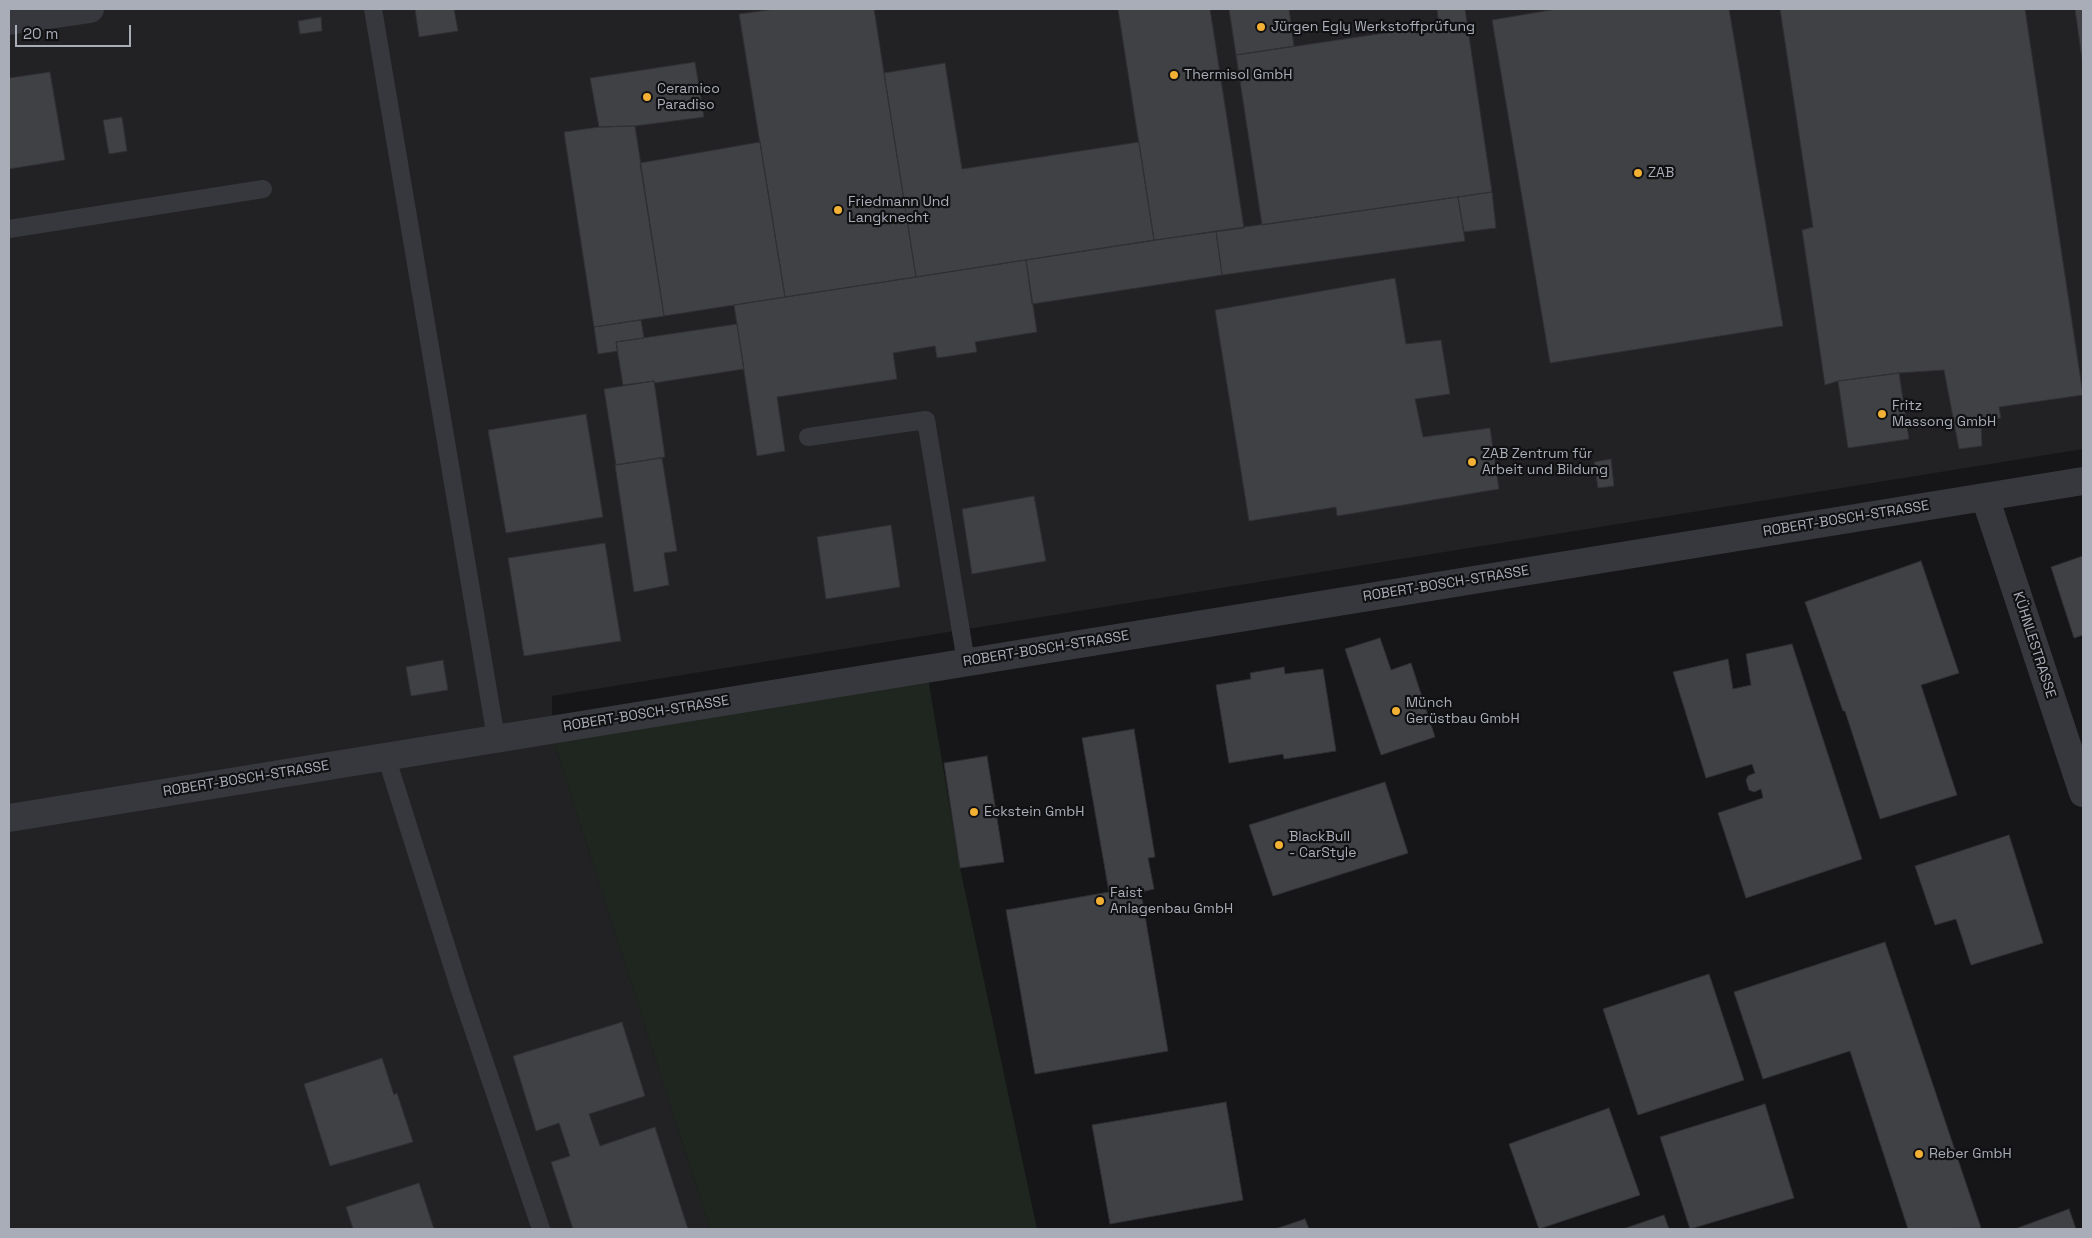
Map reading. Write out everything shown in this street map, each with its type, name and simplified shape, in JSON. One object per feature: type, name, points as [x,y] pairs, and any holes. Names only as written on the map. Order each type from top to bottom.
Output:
[{"type":"street","points":[[9,21],[53,12],[90,9]]},
{"type":"street","name":"ROBERT-BOSCH-STRASSE","points":[[9,818],[2083,481]]},
{"type":"street","name":"KÜHNLESTRASSE","points":[[1985,497],[2083,793]]},
{"type":"lane","points":[[373,9],[496,738]]},
{"type":"lane","points":[[9,229],[263,189]]},
{"type":"lane","points":[[808,437],[926,420],[966,662]]},
{"type":"lane","points":[[386,756],[460,990],[541,1229]]},
{"type":"shaded area","points":[[9,9],[2083,9],[2083,449],[552,696],[552,736],[710,1229],[9,1229]]},
{"type":"shaded area","points":[[928,678],[960,868],[1037,1229],[710,1229],[552,736]]},
{"type":"building","points":[[415,9],[454,9],[458,31],[419,37]]},
{"type":"building","name":"Friedmann Und Langknecht","points":[[775,9],[874,9],[916,277],[785,297],[739,14]]},
{"type":"building","name":"Thermisol GmbH","points":[[1118,9],[1210,9],[1244,228],[1154,240]]},
{"type":"building","name":"Jürgen Egly Werkstoffprüfung","points":[[1229,9],[1289,9],[1294,46],[1236,55]]},
{"type":"building","points":[[1465,9],[1492,192],[1262,225],[1236,55],[1439,25],[1437,10]]},
{"type":"building","name":"ZAB","points":[[1556,9],[1729,9],[1783,326],[1550,363],[1492,20]]},
{"type":"building","points":[[1780,9],[2025,9],[2083,395],[1999,407],[2001,418],[1981,423],[1982,446],[1959,449],[1944,370],[1899,373],[1838,381],[1825,385],[1802,230],[1813,227]]},
{"type":"building","points":[[2075,9],[2083,9],[2083,66]]},
{"type":"building","points":[[321,17],[322,31],[300,34],[298,21]]},
{"type":"building","name":"Ceramico Paradiso","points":[[695,62],[704,117],[635,126],[599,127],[590,78]]},
{"type":"building","points":[[945,63],[962,169],[1139,142],[1154,240],[916,277],[884,73]]},
{"type":"building","points":[[50,72],[65,160],[9,169],[9,78]]},
{"type":"building","points":[[122,117],[127,151],[109,154],[103,120]]},
{"type":"building","points":[[635,126],[664,316],[594,327],[564,132],[599,127]]},
{"type":"building","points":[[760,142],[785,297],[664,316],[640,163]]},
{"type":"building","points":[[1492,192],[1496,228],[1464,232],[1458,197]]},
{"type":"building","points":[[1458,197],[1465,241],[1222,275],[1216,231]]},
{"type":"building","points":[[1216,231],[1222,275],[1032,304],[1026,260]]},
{"type":"building","points":[[1026,260],[1037,332],[975,342],[977,352],[937,358],[935,346],[893,353],[897,379],[777,397],[785,451],[757,456],[734,305]]},
{"type":"building","points":[[1395,278],[1406,344],[1441,340],[1450,394],[1415,399],[1423,437],[1490,428],[1499,489],[1337,516],[1336,507],[1249,521],[1215,310]]},
{"type":"building","points":[[641,320],[644,338],[616,342],[618,351],[598,354],[594,327]]},
{"type":"building","points":[[737,324],[744,369],[654,383],[654,381],[623,385],[616,342]]},
{"type":"building","points":[[1899,373],[1909,439],[1848,448],[1838,381]]},
{"type":"building","points":[[654,381],[665,457],[616,465],[604,389]]},
{"type":"building","points":[[586,414],[603,517],[506,533],[488,430]]},
{"type":"building","points":[[662,458],[677,551],[664,553],[669,585],[634,592],[615,465]]},
{"type":"building","points":[[1611,459],[1614,486],[1598,488],[1594,462]]},
{"type":"building","points":[[1034,496],[1046,561],[972,574],[962,509]]},
{"type":"building","points":[[891,525],[900,587],[826,599],[817,537]]},
{"type":"building","points":[[605,543],[621,641],[524,656],[508,558]]},
{"type":"building","points":[[2083,556],[2083,635],[2074,638],[2051,567]]},
{"type":"building","points":[[1921,561],[1959,673],[1921,685],[1957,795],[1880,819],[1845,711],[1843,711],[1805,602]]},
{"type":"building","name":"Münch Gerüstbau GmbH","points":[[1380,638],[1391,670],[1411,663],[1435,737],[1381,755],[1345,649]]},
{"type":"building","points":[[1792,644],[1862,859],[1746,898],[1718,813],[1763,798],[1761,789],[1754,792],[1749,790],[1746,780],[1748,776],[1755,773],[1752,764],[1706,778],[1673,672],[1728,659],[1733,689],[1751,685],[1746,654]]},
{"type":"building","points":[[443,660],[448,690],[411,696],[406,667]]},
{"type":"building","points":[[1284,667],[1285,674],[1323,669],[1336,751],[1284,759],[1283,754],[1229,763],[1216,685],[1251,679],[1250,673]]},
{"type":"building","name":"Faist Anlagenbau GmbH","points":[[1134,729],[1155,857],[1148,858],[1154,889],[1141,892],[1168,1051],[1035,1074],[1006,910],[1109,892],[1082,738]]},
{"type":"building","name":"Eckstein GmbH","points":[[987,756],[1004,862],[960,868],[944,763]]},
{"type":"building","points":[[1385,782],[1408,853],[1273,896],[1249,825]]},
{"type":"building","points":[[2009,835],[2043,943],[1971,965],[1956,919],[1935,925],[1915,866]]},
{"type":"building","name":"Reber GmbH","points":[[1885,942],[1981,1228],[1908,1229],[1850,1051],[1763,1079],[1734,992]]},
{"type":"building","points":[[1709,974],[1744,1080],[1638,1115],[1603,1009]]},
{"type":"building","points":[[622,1022],[645,1096],[589,1114],[600,1146],[655,1127],[688,1229],[573,1229],[551,1162],[570,1156],[559,1123],[536,1131],[513,1056]]},
{"type":"building","points":[[382,1058],[394,1095],[397,1093],[413,1142],[330,1166],[304,1084]]},
{"type":"building","points":[[1226,1102],[1243,1200],[1110,1224],[1092,1125]]},
{"type":"building","points":[[1765,1104],[1794,1198],[1690,1229],[1660,1137]]},
{"type":"building","points":[[1609,1108],[1640,1195],[1539,1229],[1509,1144]]},
{"type":"building","points":[[419,1183],[434,1229],[353,1229],[346,1207]]},
{"type":"building","points":[[2069,1209],[2076,1229],[2015,1229]]},
{"type":"building","points":[[1664,1215],[1669,1229],[1623,1229]]},
{"type":"building","points":[[1305,1219],[1309,1229],[1275,1229]]},
{"type":"place","name":"Jürgen Egly Werkstoffprüfung","points":[[1261,27]]},
{"type":"place","name":"Thermisol GmbH","points":[[1174,75]]},
{"type":"place","name":"Ceramico Paradiso","points":[[647,97]]},
{"type":"place","name":"ZAB","points":[[1638,173]]},
{"type":"place","name":"Friedmann Und Langknecht","points":[[838,210]]},
{"type":"place","name":"Fritz Massong GmbH","points":[[1882,414]]},
{"type":"place","name":"ZAB Zentrum für Arbeit und Bildung","points":[[1472,462]]},
{"type":"place","name":"Münch Gerüstbau GmbH","points":[[1396,711]]},
{"type":"place","name":"Eckstein GmbH","points":[[974,812]]},
{"type":"place","name":"BlackBull - CarStyle","points":[[1279,845]]},
{"type":"place","name":"Faist Anlagenbau GmbH","points":[[1100,901]]},
{"type":"place","name":"Reber GmbH","points":[[1919,1154]]}]
